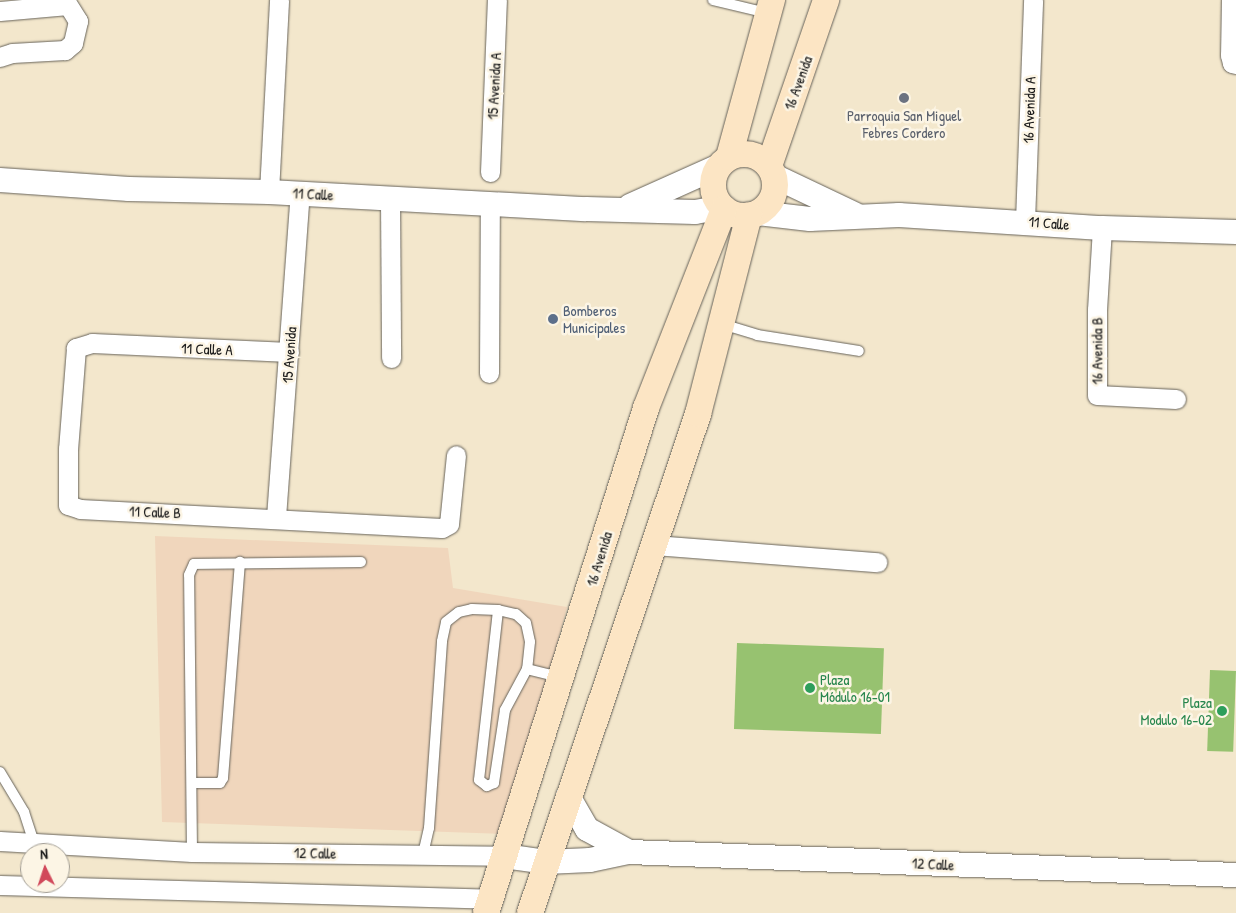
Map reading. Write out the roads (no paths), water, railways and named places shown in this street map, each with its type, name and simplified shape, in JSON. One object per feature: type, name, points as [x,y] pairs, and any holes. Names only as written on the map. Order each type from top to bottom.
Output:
[{"type":"main road","name":"16 Avenida","points":[[771,171],[826,0]]},
{"type":"main road","points":[[753,214],[741,216],[723,208],[712,188],[724,162],[770,6]]},
{"type":"main road","points":[[530,913],[698,414],[721,324],[753,214],[772,197],[771,171],[751,155],[724,162]]},
{"type":"main road","name":"16 Avenida","points":[[488,906],[562,678],[646,408],[723,208]]},
{"type":"street","points":[[269,192],[279,0]]},
{"type":"street","name":"15 Avenida A","points":[[490,172],[498,0]]},
{"type":"street","name":"16 Avenida A","points":[[1025,221],[1033,0]]},
{"type":"street","points":[[1231,0],[1230,55],[1232,63],[1236,64]]},
{"type":"street","points":[[0,11],[68,5],[78,21],[73,43],[65,50],[12,52],[0,57]]},
{"type":"street","name":"11 Calle","points":[[627,208],[724,162]]},
{"type":"street","name":"11 Calle","points":[[771,171],[830,205],[863,217]]},
{"type":"street","name":"11 Calle","points":[[0,180],[129,190],[269,192],[695,212],[723,208]]},
{"type":"street","name":"15 Avenida","points":[[276,517],[300,194]]},
{"type":"street","points":[[390,198],[391,358]]},
{"type":"street","points":[[488,373],[490,203]]},
{"type":"street","name":"11 Calle","points":[[753,214],[810,219],[899,215],[1025,221],[1102,228],[1236,232]]},
{"type":"street","name":"16 Avenida B","points":[[1102,228],[1097,310],[1097,395],[1176,399]]},
{"type":"street","name":"11 Calle B","points":[[125,347],[92,343],[76,348],[68,449],[67,501],[71,508],[276,517],[442,528],[449,524],[456,455]]},
{"type":"street","name":"11 Calle A","points":[[125,347],[289,352]]},
{"type":"street","points":[[654,545],[877,562]]},
{"type":"street","name":"12 Calle","points":[[568,796],[587,829],[629,852]]},
{"type":"street","name":"12 Calle","points":[[0,841],[34,843]]},
{"type":"street","name":"12 Calle","points":[[70,845],[192,852],[504,856],[546,862],[590,860],[629,852],[1236,875]]},
{"type":"street","points":[[0,885],[488,906]]},
{"type":"lane","points":[[713,0],[770,6]]},
{"type":"lane","points":[[721,324],[758,335],[859,352]]},
{"type":"lane","points":[[192,783],[220,783],[224,778],[240,562]]},
{"type":"lane","points":[[192,852],[189,575],[194,564],[361,562]]},
{"type":"lane","points":[[423,854],[429,828],[442,641],[446,622],[459,612],[472,608],[498,610],[516,614],[526,623],[530,642],[527,669],[505,710],[494,783],[491,786],[482,785],[479,780],[498,610]]},
{"type":"lane","points":[[527,669],[562,678]]},
{"type":"lane","points":[[0,772],[24,812],[34,843]]},
{"type":"place","name":"Parroquia San Miguel Febres Cordero","points":[[904,98]]},
{"type":"place","name":"Bomberos Municipales","points":[[553,319]]},
{"type":"place","name":"Plaza Módulo 16-01","points":[[810,688]]},
{"type":"place","name":"Plaza Modulo 16-02","points":[[1222,711]]}]
